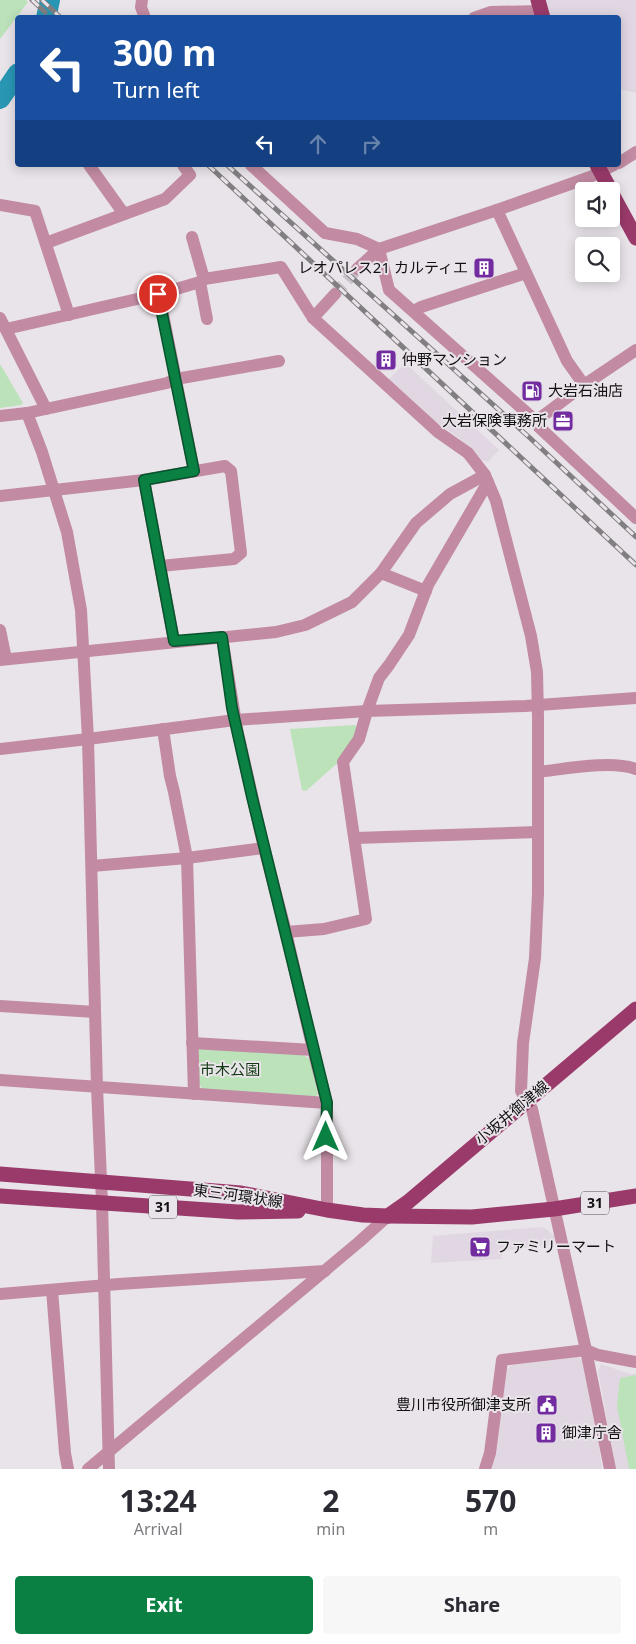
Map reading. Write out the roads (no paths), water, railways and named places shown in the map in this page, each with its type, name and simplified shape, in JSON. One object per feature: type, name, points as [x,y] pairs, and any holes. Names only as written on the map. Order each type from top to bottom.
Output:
[{"type":"main road","points":[[604,167],[608,182]]},
{"type":"main road","points":[[620,209],[636,238]]},
{"type":"main road","name":"小坂井御津線","points":[[388,1216],[408,1202],[636,1009]]},
{"type":"main road","name":"東三河環状線","points":[[0,1174],[241,1193],[327,1210],[388,1216],[472,1217],[554,1209],[636,1196]]},
{"type":"main road","name":"東三河環状線","points":[[0,1196],[238,1212],[327,1210]]},
{"type":"street","points":[[142,0],[141,7],[144,15]]},
{"type":"street","points":[[482,15],[490,12],[541,10]]},
{"type":"street","points":[[621,162],[635,155]]},
{"type":"street","points":[[91,167],[124,214]]},
{"type":"street","points":[[46,242],[165,199],[190,175],[184,167]]},
{"type":"street","points":[[253,167],[325,233],[357,239],[379,248]]},
{"type":"street","points":[[357,269],[379,248],[497,210],[590,177],[604,167]]},
{"type":"street","points":[[0,205],[35,211],[69,315]]},
{"type":"street","points":[[497,210],[567,362],[584,385]]},
{"type":"street","points":[[192,237],[202,281],[207,319]]},
{"type":"street","points":[[379,248],[390,290],[536,421],[539,427],[636,518]]},
{"type":"street","points":[[46,409],[3,324],[69,315],[158,294],[202,281],[281,267],[313,318],[438,432],[468,453],[487,478],[496,501],[531,636],[537,672],[538,893],[535,958],[523,1044],[521,1091],[532,1109],[586,1350],[610,1469]]},
{"type":"street","points":[[414,311],[421,307],[526,273]]},
{"type":"street","points":[[158,294],[194,471]]},
{"type":"street","points":[[313,318],[335,294]]},
{"type":"street","points":[[536,421],[584,385],[636,350]]},
{"type":"street","points":[[0,416],[27,413],[167,383],[176,379],[279,361]]},
{"type":"street","points":[[27,413],[68,532],[81,610],[88,740],[109,1469]]},
{"type":"street","points":[[0,496],[144,480],[225,466],[231,471],[241,554],[234,559],[160,566]]},
{"type":"street","points":[[0,630],[3,660],[276,632],[305,625],[352,602],[381,573],[416,523],[450,494],[487,478]]},
{"type":"street","points":[[286,932],[324,929],[366,919],[343,762],[359,739],[366,711],[379,678],[409,635],[426,591],[487,478]]},
{"type":"street","points":[[144,480],[174,641]]},
{"type":"street","points":[[381,573],[426,591]]},
{"type":"street","points":[[222,637],[235,720],[264,848],[327,1103],[327,1210]]},
{"type":"street","points":[[0,749],[88,740],[235,720],[366,711],[537,705],[636,698]]},
{"type":"street","points":[[163,729],[170,776],[187,858],[194,1094]]},
{"type":"street","points":[[538,772],[592,766],[628,766],[636,769]]},
{"type":"street","points":[[355,838],[538,832]]},
{"type":"street","points":[[92,866],[187,858],[264,848]]},
{"type":"street","points":[[0,1006],[95,1012]]},
{"type":"street","points":[[192,1043],[313,1050]]},
{"type":"street","points":[[0,1080],[327,1103]]},
{"type":"street","points":[[88,1469],[388,1216]]},
{"type":"street","points":[[0,1294],[325,1271]]},
{"type":"street","points":[[52,1290],[65,1453],[68,1469]]},
{"type":"street","points":[[484,1469],[490,1453],[502,1360],[586,1350],[636,1362]]},
{"type":"waterway","points":[[47,15],[50,0]]},
{"type":"waterway","points":[[0,99],[15,77]]},
{"type":"tunnel","points":[[335,294],[357,269]]},
{"type":"railway","points":[[32,0],[45,12]]},
{"type":"railway","points":[[42,0],[58,15]]},
{"type":"railway","points":[[210,167],[636,565]]},
{"type":"railway","points":[[229,167],[530,438],[636,537]]},
{"type":"place","name":"レオパレス21 カルティエ","points":[[484,268]]},
{"type":"place","name":"仲野マンション","points":[[386,360]]},
{"type":"place","name":"大岩石油店","points":[[532,391]]},
{"type":"place","name":"大岩保険事務所","points":[[563,421]]},
{"type":"place","name":"ファミリーマート","points":[[480,1247]]},
{"type":"place","name":"豊川市役所御津支所","points":[[547,1405]]},
{"type":"place","name":"御津庁舎","points":[[546,1433]]},
{"type":"park label","name":"市木公園","points":[[230,1070]]}]
